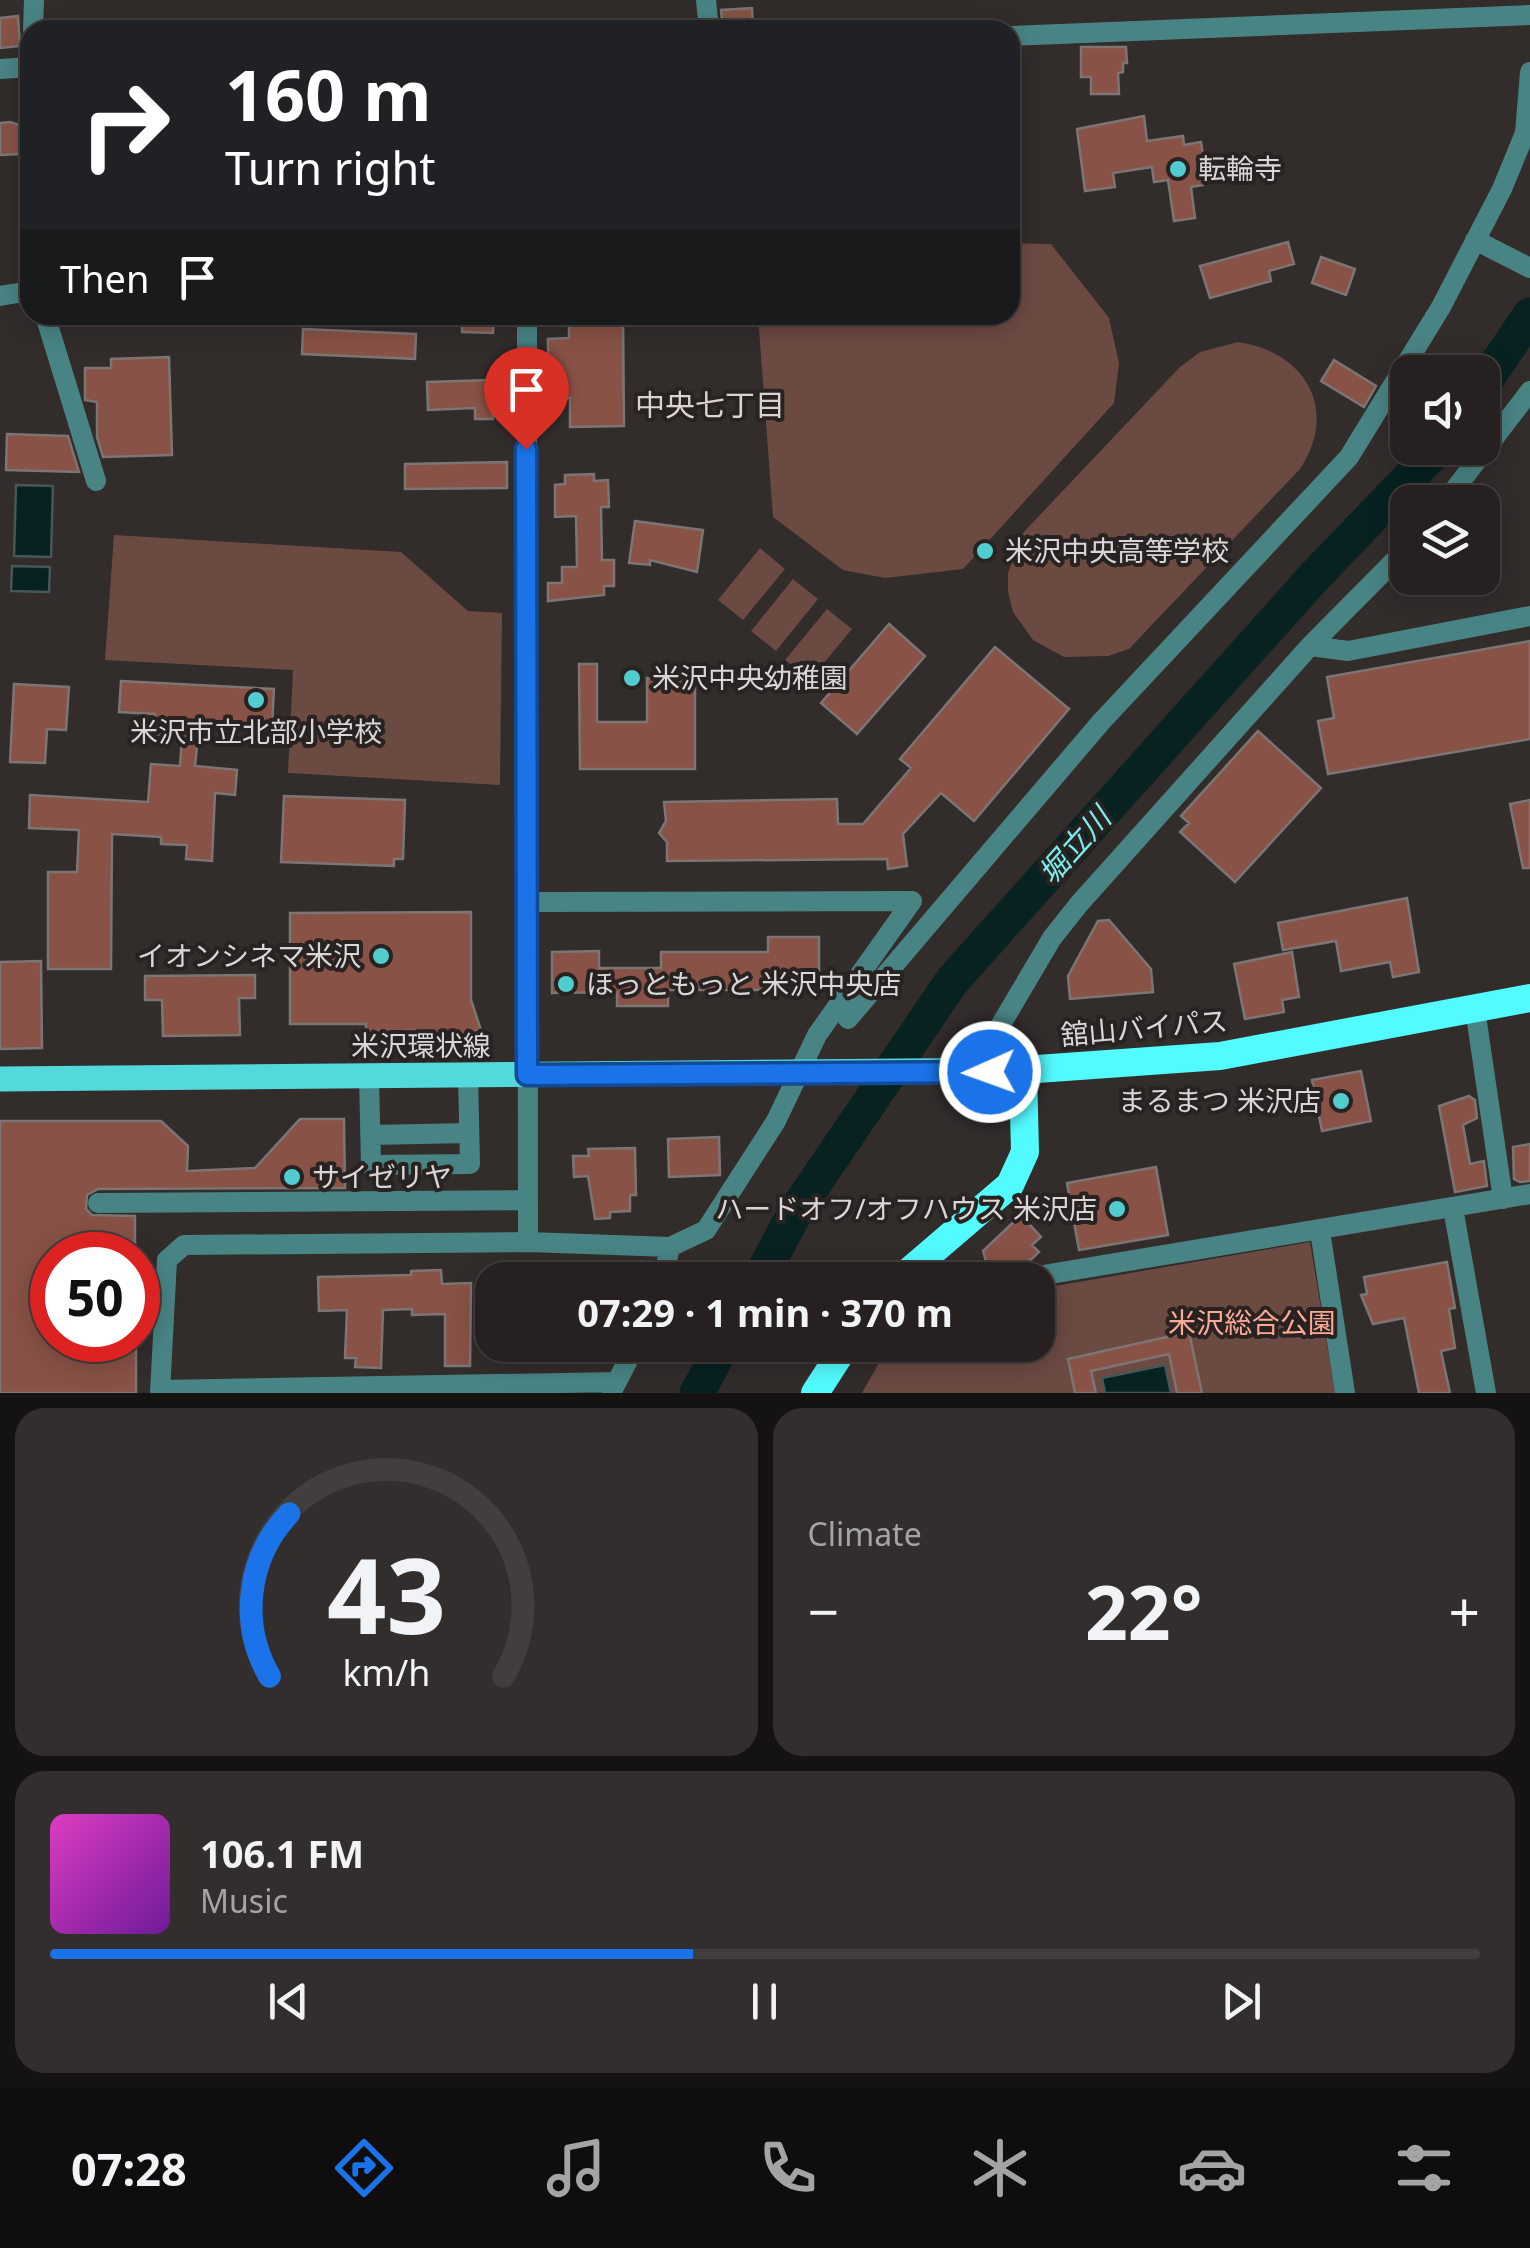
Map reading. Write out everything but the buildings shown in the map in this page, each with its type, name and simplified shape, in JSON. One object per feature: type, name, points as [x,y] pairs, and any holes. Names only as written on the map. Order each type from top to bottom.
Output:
[{"type":"highway","name":"舘山バイパス","points":[[1023,1070],[1220,1056],[1530,998]]},
{"type":"highway","points":[[920,1262],[1010,1185],[1024,1152],[1023,1070]]},
{"type":"highway","points":[[814,1393],[835,1362]]},
{"type":"main road","name":"米沢環状線","points":[[0,1079],[944,1074],[1023,1070]]},
{"type":"street","points":[[1020,35],[1419,11],[1530,16]]},
{"type":"street","points":[[848,1019],[1101,722],[1349,457],[1386,403],[1475,240],[1524,133],[1530,72]]},
{"type":"street","points":[[1475,240],[1530,268]]},
{"type":"street","points":[[47,325],[96,481]]},
{"type":"street","points":[[527,325],[528,1242]]},
{"type":"street","points":[[1458,485],[1530,392]]},
{"type":"street","points":[[990,1072],[990,1042],[1052,938],[1310,646],[1390,566]]},
{"type":"street","points":[[1310,646],[1348,651],[1530,616]]},
{"type":"street","points":[[528,902],[912,901],[817,1035],[800,1075],[706,1230],[670,1246],[528,1242],[184,1245],[167,1260],[160,1391],[614,1388],[627,1362]]},
{"type":"street","points":[[1475,1009],[1503,1199]]},
{"type":"street","points":[[369,1076],[370,1166],[470,1164],[468,1076]]},
{"type":"street","points":[[370,1135],[469,1132]]},
{"type":"street","points":[[1055,1273],[1530,1194]]},
{"type":"street","points":[[106,1208],[528,1204]]},
{"type":"street","points":[[1453,1208],[1486,1393]]},
{"type":"street","points":[[1320,1231],[1345,1393]]},
{"type":"street","points":[[667,1262],[670,1246]]},
{"type":"green space","points":[[1020,243],[1051,244],[1109,318],[1119,363],[1114,403],[963,569],[885,578],[843,570],[773,517],[759,325],[1020,325]]},
{"type":"green space","points":[[1238,342],[1282,358],[1309,387],[1316,426],[1300,469],[1129,649],[1108,656],[1064,657],[1033,640],[1013,612],[1008,592],[1008,573],[1021,535],[1180,367],[1200,352]]},
{"type":"green space","points":[[114,535],[401,552],[468,611],[502,613],[500,785],[288,773],[293,670],[105,660]]},
{"type":"green space","points":[[760,548],[785,569],[743,620],[718,600]]},
{"type":"green space","points":[[793,579],[818,599],[776,651],[751,631]]},
{"type":"green space","points":[[827,609],[852,629],[810,680],[785,660]]},
{"type":"green space","name":"米沢総合公園","points":[[1310,1242],[1335,1393],[862,1393],[879,1362],[1055,1362],[1055,1286]]},
{"type":"water","points":[[16,485],[53,486],[51,557],[14,556]]},
{"type":"water","points":[[12,566],[50,567],[49,592],[11,591]]},
{"type":"water","points":[[1165,1365],[1171,1393],[1105,1393],[1102,1378]]},
{"type":"waterway","name":"堀立川","points":[[1500,359],[1530,315]]},
{"type":"waterway","name":"堀立川","points":[[769,1262],[797,1209],[952,981],[1314,577],[1422,465]]},
{"type":"waterway","name":"堀立川","points":[[697,1393],[714,1362]]},
{"type":"place","name":"転輪寺","points":[[1178,169]]},
{"type":"place","name":"米沢中央高等学校","points":[[985,551]]},
{"type":"place","name":"米沢中央幼稚園","points":[[632,678]]},
{"type":"place","name":"米沢市立北部小学校","points":[[256,700]]},
{"type":"place","name":"イオンシネマ米沢","points":[[381,956]]},
{"type":"place","name":"ほっともっと 米沢中央店","points":[[566,984]]},
{"type":"place","name":"まるまつ 米沢店","points":[[1341,1101]]},
{"type":"place","name":"サイゼリヤ","points":[[292,1177]]},
{"type":"place","name":"ハードオフ/オフハウス 米沢店","points":[[1117,1209]]},
{"type":"district","name":"中央七丁目","points":[[710,406]]},
{"type":"route","points":[[526,449],[527,1075],[990,1072]]}]
